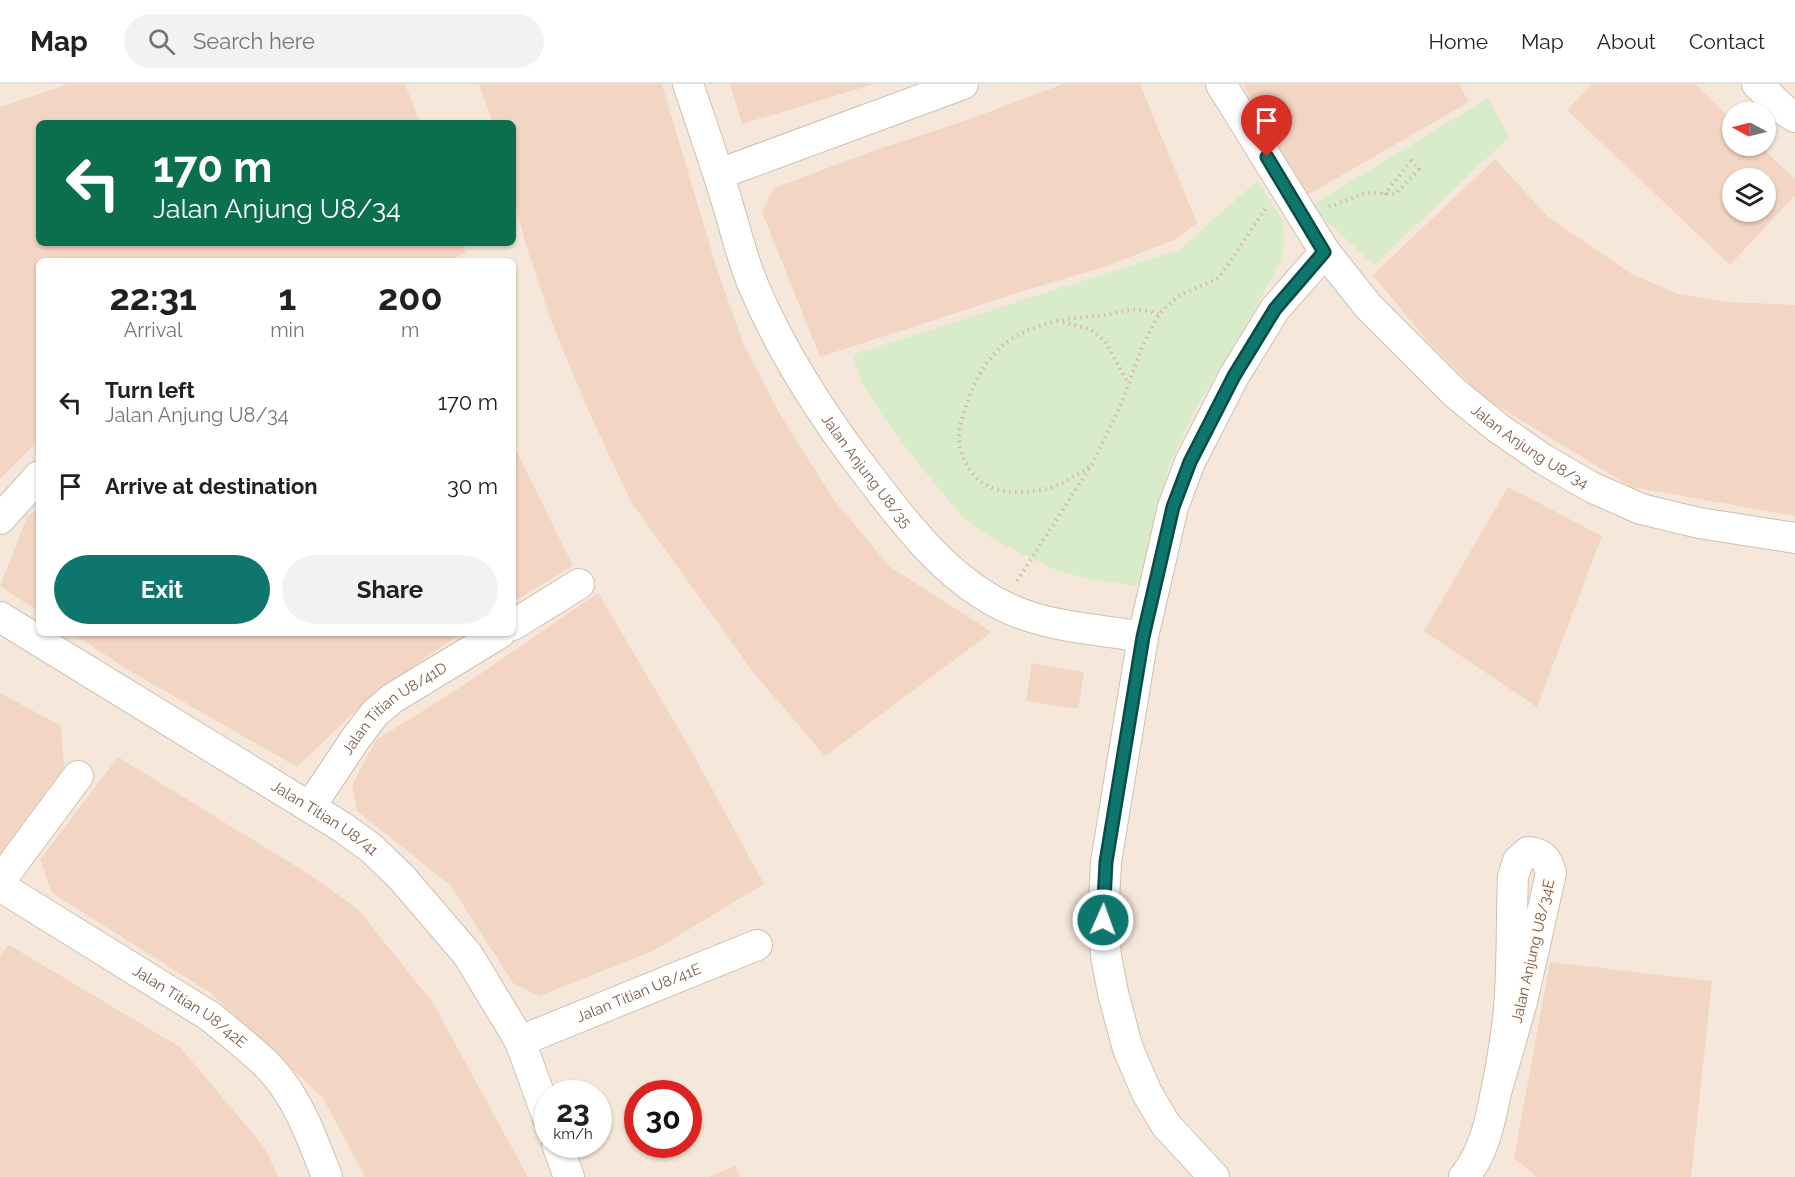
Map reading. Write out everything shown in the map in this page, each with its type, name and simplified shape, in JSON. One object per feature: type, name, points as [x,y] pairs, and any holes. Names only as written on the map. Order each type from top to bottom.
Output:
[{"type":"street","name":"Jalan Anjung U8/35","points":[[688,84],[719,174],[753,285],[792,365],[828,421],[865,472],[919,539],[952,571],[982,594],[1022,614],[1055,623],[1143,637]]},
{"type":"street","points":[[719,174],[963,84]]},
{"type":"street","name":"Jalan Anjung U8/34","points":[[1221,84],[1324,252],[1368,306],[1455,393],[1498,428],[1543,459],[1591,487],[1641,509],[1699,523],[1795,538]]},
{"type":"street","points":[[1757,84],[1784,110],[1795,117]]},
{"type":"street","points":[[1214,1177],[1166,1125],[1147,1093],[1128,1049],[1106,956],[1103,920],[1106,862],[1143,637],[1173,507],[1202,438],[1234,376],[1275,309],[1324,252]]},
{"type":"street","points":[[0,519],[36,479]]},
{"type":"street","points":[[516,623],[579,584]]},
{"type":"street","name":"Jalan Titian U8/41","points":[[0,616],[342,826],[371,848],[436,915],[468,955],[519,1041],[534,1081]]},
{"type":"street","name":"Jalan Titian U8/41D","points":[[310,807],[375,713],[393,698],[495,636]]},
{"type":"street","points":[[0,881],[78,776]]},
{"type":"street","name":"Jalan Anjung U8/34E","points":[[1464,1177],[1480,1151],[1490,1124],[1508,1018],[1513,877],[1518,861],[1528,852],[1538,853],[1548,860],[1551,873],[1522,1002],[1495,1096]]},
{"type":"street","name":"Jalan Titian U8/42E","points":[[0,886],[211,1017],[242,1043],[268,1067],[288,1092],[306,1123],[327,1177]]},
{"type":"street","name":"Jalan Titian U8/41E","points":[[519,1041],[757,945]]},
{"type":"street","points":[[562,1158],[569,1177]]},
{"type":"path","points":[[1304,219],[1365,193],[1384,195],[1395,194],[1419,169],[1411,162],[1384,195]]},
{"type":"path","points":[[1002,604],[1092,464],[1120,407],[1142,347],[1159,314],[1178,296],[1219,278],[1256,220],[1286,188]]},
{"type":"path","points":[[1092,464],[1069,480],[1048,489],[1008,490],[989,487],[973,474],[964,460],[959,439],[962,418],[976,381],[990,358],[1009,341],[1027,330],[1076,317],[1099,316],[1141,309],[1159,314]]},
{"type":"path","points":[[1056,321],[1090,329],[1105,341],[1129,383]]},
{"type":"shaded area","points":[[0,84],[1795,84],[1795,1177],[0,1177]]},
{"type":"green space","points":[[1488,98],[1509,137],[1374,265],[1311,206]]},
{"type":"green space","points":[[1257,181],[1282,219],[1285,240],[1281,260],[1247,325],[1195,409],[1167,471],[1142,587],[1084,578],[1053,569],[994,540],[965,520],[884,418],[862,383],[852,355],[1179,250]]},
{"type":"building","points":[[68,84],[405,84],[419,120],[36,120],[36,246],[464,246],[466,253],[454,258],[36,258],[36,443],[0,479],[0,107]]},
{"type":"building","points":[[479,84],[662,84],[715,263],[743,343],[781,416],[834,500],[890,567],[992,632],[825,756],[753,672],[631,502],[589,412],[551,321],[524,239],[516,206],[516,120],[492,120]]},
{"type":"building","points":[[730,84],[874,84],[742,124]]},
{"type":"building","points":[[1063,84],[1140,84],[1197,223],[1174,240],[1104,267],[820,357],[762,212],[774,188]]},
{"type":"building","points":[[1243,84],[1459,84],[1469,102],[1302,198]]},
{"type":"building","points":[[1592,84],[1695,84],[1722,110],[1722,156],[1771,156],[1795,179],[1795,195],[1776,215],[1776,168],[1722,168],[1722,222],[1770,222],[1730,265],[1567,110]]},
{"type":"building","points":[[1495,159],[1548,217],[1632,274],[1678,294],[1729,302],[1795,305],[1795,516],[1631,487],[1483,397],[1429,343],[1373,275]]},
{"type":"building","points":[[516,450],[573,566],[516,600]]},
{"type":"building","points":[[1508,487],[1602,536],[1537,707],[1424,631]]},
{"type":"building","points":[[36,510],[36,610],[0,586],[27,517]]},
{"type":"building","points":[[598,593],[687,743],[764,884],[653,951],[539,996],[513,983],[450,885],[357,811],[352,785],[376,740],[461,687]]},
{"type":"building","points":[[77,636],[457,636],[368,699],[297,767],[130,671]]},
{"type":"building","points":[[1032,663],[1084,672],[1078,709],[1026,701]]},
{"type":"building","points":[[0,693],[61,726],[64,768],[0,854]]},
{"type":"building","points":[[118,757],[310,875],[358,909],[433,1003],[528,1177],[365,1177],[323,1098],[209,992],[52,893],[40,860]]},
{"type":"building","points":[[9,945],[180,1047],[265,1148],[278,1177],[0,1177],[0,955]]},
{"type":"building","points":[[1550,962],[1712,981],[1691,1177],[1537,1177],[1514,1158]]},
{"type":"building","points":[[735,1166],[740,1177],[709,1177]]},
{"type":"route","points":[[1103,920],[1106,862],[1143,637],[1173,507],[1190,462],[1234,376],[1275,309],[1324,252],[1267,157]]}]
